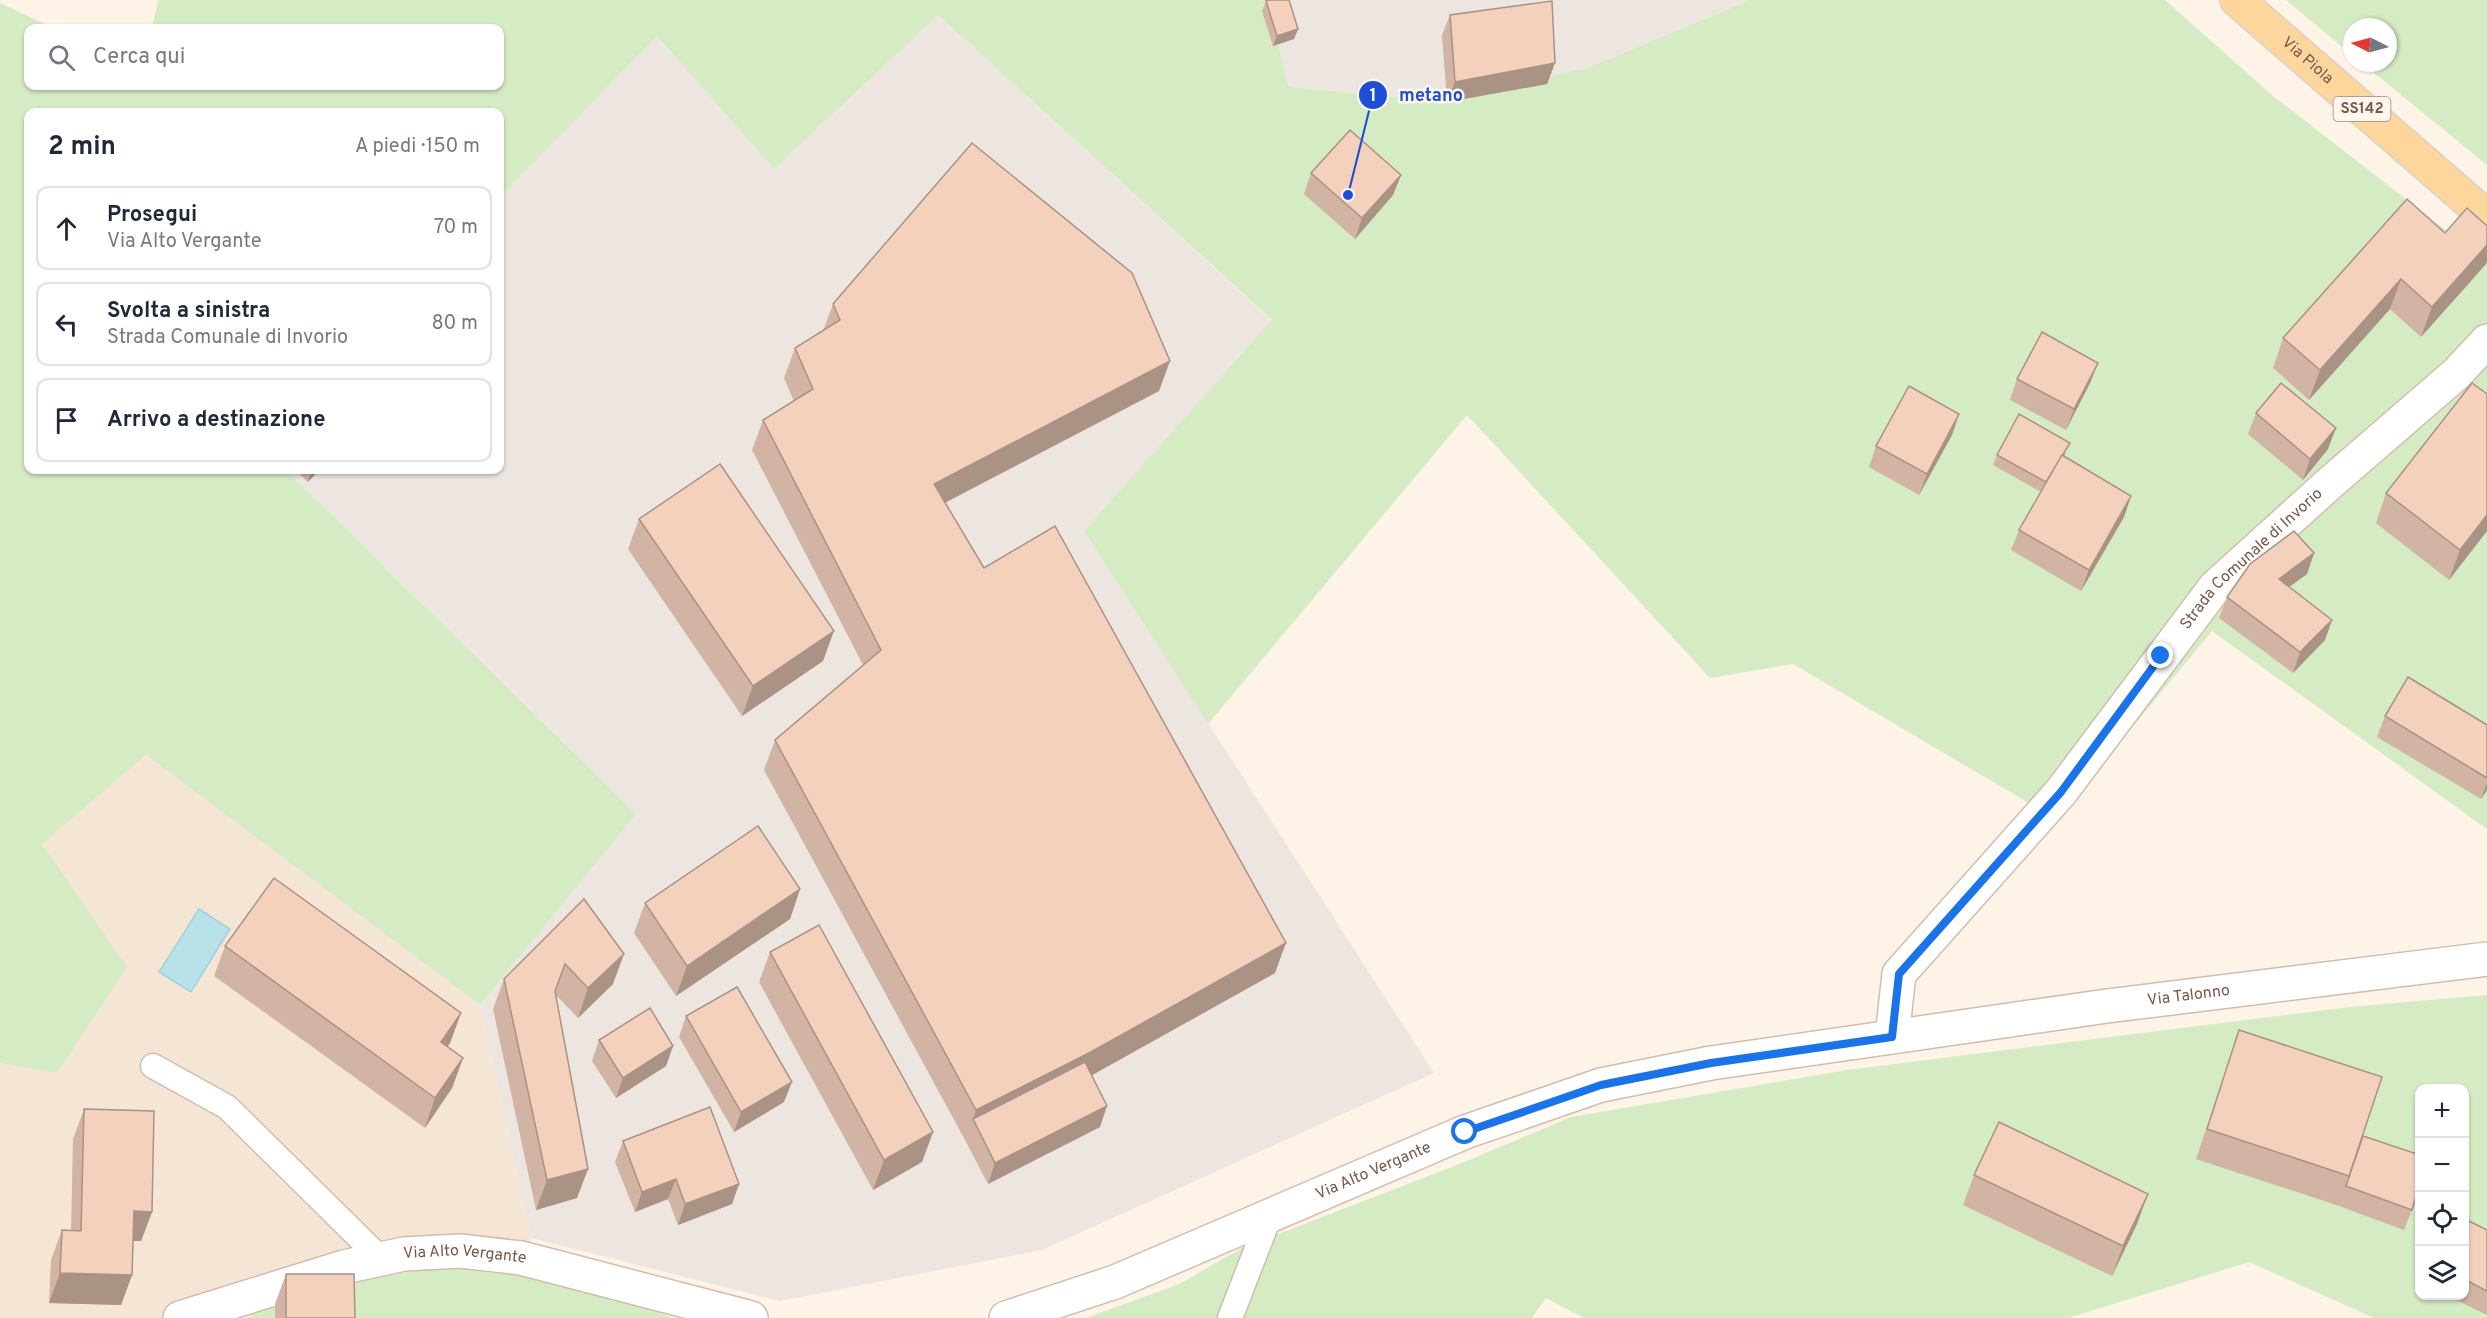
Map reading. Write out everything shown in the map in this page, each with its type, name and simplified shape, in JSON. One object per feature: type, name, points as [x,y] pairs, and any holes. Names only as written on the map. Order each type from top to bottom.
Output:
[{"type":"main road","name":"Via Piola","points":[[2237,0],[2487,217]]},
{"type":"main road","name":"Strada Comunale di Invorio","points":[[1892,1037],[1899,974],[2061,792],[2215,587],[2456,374],[2487,341]]},
{"type":"main road","name":"Via Talonno","points":[[1892,1037],[2107,1006],[2487,959]]},
{"type":"main road","name":"Via Alto Vergante","points":[[1006,1318],[1115,1282],[1465,1132],[1601,1085],[1711,1063],[1892,1037]]},
{"type":"main road","name":"Via Alto Vergante","points":[[180,1318],[344,1267],[404,1254],[460,1251],[521,1258],[752,1318]]},
{"type":"lane","points":[[153,1066],[227,1107],[381,1259]]},
{"type":"lane","points":[[1230,1318],[1270,1215]]},
{"type":"shaded area","points":[[1267,0],[1750,0],[1590,67],[1447,102],[1289,87]]},
{"type":"shaded area","points":[[938,15],[1272,321],[1084,531],[1434,1073],[1042,1250],[780,1301],[531,1238],[480,1005],[636,814],[290,474],[504,474],[504,193],[657,36],[774,169]]},
{"type":"shaded area","points":[[146,755],[480,1005],[531,1238],[530,1277],[444,1267],[396,1273],[348,1282],[252,1314],[251,1318],[0,1318],[0,1063],[57,1073],[42,844]]},
{"type":"green space","points":[[158,0],[1267,0],[1289,87],[1447,102],[1590,67],[1750,0],[2165,0],[2273,96],[2456,238],[2487,265],[2487,829],[2212,631],[2056,819],[1793,664],[1710,678],[1467,415],[1208,724],[1084,531],[1272,320],[938,15],[774,169],[657,36],[504,193],[504,108],[24,108],[24,474],[290,474],[636,814],[480,1005],[146,755],[42,844],[127,967],[57,1073],[0,1063],[0,3],[45,24],[24,24],[24,90],[504,90],[504,24],[153,24]]},
{"type":"green space","points":[[2286,0],[2487,0],[2487,165],[2373,72],[2397,72],[2397,18],[2343,18],[2343,48]]},
{"type":"green space","points":[[2487,995],[2487,1318],[2374,1318],[2249,1262],[2068,1318],[1584,1318],[1546,1298],[1532,1318],[1086,1318],[1179,1284],[1242,1248],[1467,1161],[1571,1117],[1847,1070],[2350,1007]]},
{"type":"green space","points":[[444,1267],[530,1277],[610,1295],[673,1318],[251,1318],[252,1314],[322,1290],[395,1274]]},
{"type":"water","points":[[199,909],[230,929],[191,992],[159,972]]},
{"type":"building","points":[[1289,0],[1298,29],[1277,36],[1266,1]]},
{"type":"building","points":[[1552,1],[1555,63],[1455,82],[1450,15]]},
{"type":"building","points":[[1350,130],[1401,175],[1362,218],[1311,173]]},
{"type":"building","points":[[972,143],[1132,273],[1170,361],[934,484],[984,568],[1055,526],[1286,943],[1089,1053],[976,1110],[775,740],[881,650],[763,420],[813,389],[795,348],[840,320],[833,304]]},
{"type":"building","points":[[2407,199],[2445,233],[2467,208],[2487,226],[2487,245],[2432,307],[2401,279],[2320,370],[2283,338]]},
{"type":"building","points":[[2042,332],[2098,363],[2074,409],[2017,379]]},
{"type":"building","points":[[2281,383],[2336,428],[2310,459],[2256,413]]},
{"type":"building","points":[[2472,383],[2487,394],[2487,515],[2460,550],[2386,493]]},
{"type":"building","points":[[1909,386],[1959,414],[1927,474],[1876,446]]},
{"type":"building","points":[[2019,414],[2070,443],[2046,482],[1997,455]]},
{"type":"building","points":[[2062,455],[2131,496],[2089,570],[2019,530]]},
{"type":"building","points":[[720,464],[834,631],[753,686],[639,519]]},
{"type":"building","points":[[2294,531],[2314,553],[2279,579],[2332,620],[2300,652],[2227,597],[2250,564]]},
{"type":"building","points":[[2408,677],[2487,725],[2487,778],[2385,716]]},
{"type":"building","points":[[758,826],[800,889],[687,966],[645,903]]},
{"type":"building","points":[[274,878],[461,1013],[441,1042],[463,1058],[435,1098],[225,946]]},
{"type":"building","points":[[584,899],[624,954],[588,988],[565,964],[555,991],[588,1169],[547,1180],[504,979]]},
{"type":"building","points":[[819,925],[933,1132],[884,1160],[770,952]]},
{"type":"building","points":[[737,987],[792,1082],[741,1112],[686,1016]]},
{"type":"building","points":[[650,1008],[673,1046],[623,1078],[599,1040]]},
{"type":"building","points":[[2239,1030],[2382,1077],[2349,1176],[2207,1129]]},
{"type":"building","points":[[1085,1062],[1107,1106],[995,1163],[973,1119]]},
{"type":"building","points":[[710,1107],[739,1184],[685,1204],[676,1179],[642,1192],[623,1141]]},
{"type":"building","points":[[84,1109],[154,1111],[152,1212],[134,1211],[132,1275],[60,1273],[62,1230],[81,1231]]},
{"type":"building","points":[[1999,1122],[2148,1194],[2123,1246],[1974,1175]]},
{"type":"building","points":[[2363,1136],[2415,1153],[2415,1200],[2412,1210],[2346,1186]]},
{"type":"building","points":[[2469,1221],[2487,1230],[2487,1291],[2469,1282]]},
{"type":"building","points":[[286,1274],[354,1274],[355,1318],[286,1318]]},
{"type":"place","name":"metano","points":[[1348,195]]},
{"type":"route","points":[[1465,1132],[1601,1085],[1711,1063],[1892,1037],[1899,974],[2061,792],[2161,656]]}]
